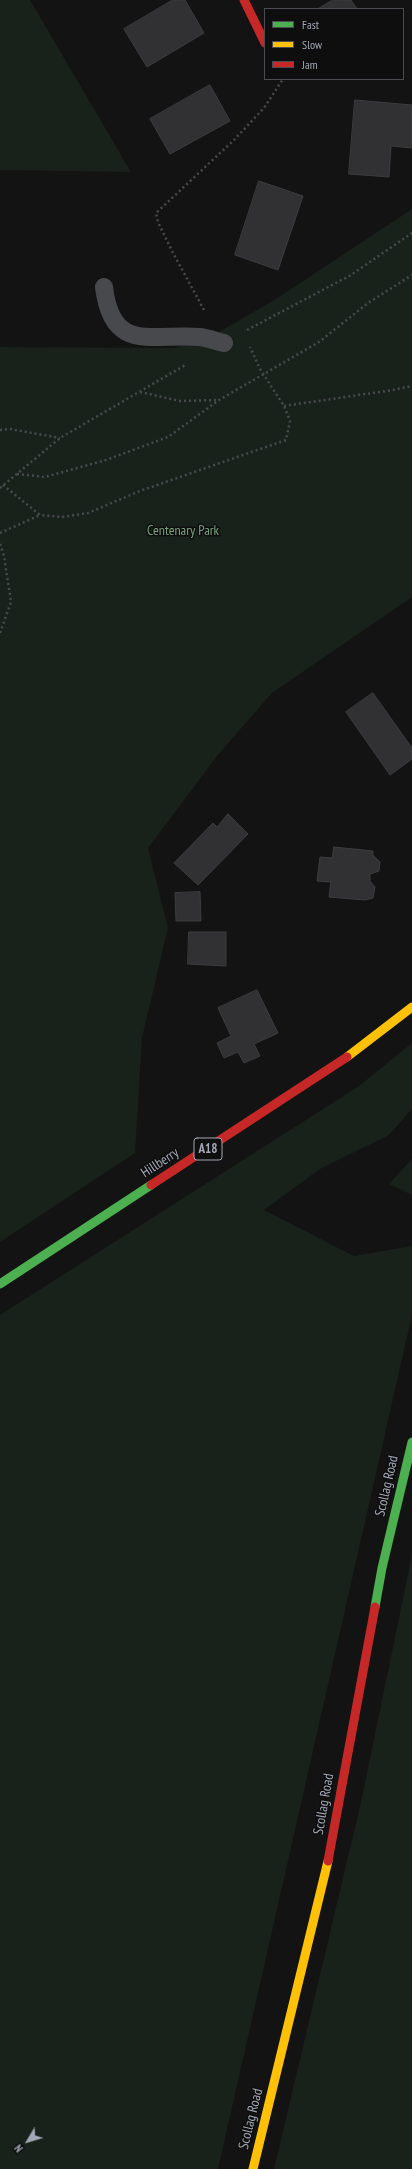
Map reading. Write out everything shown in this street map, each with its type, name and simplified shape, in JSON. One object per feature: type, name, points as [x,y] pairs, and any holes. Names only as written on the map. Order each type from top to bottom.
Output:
[{"type":"main road","points":[[244,0],[264,41]]},
{"type":"main road","name":"Hillberry","points":[[0,1284],[324,1073],[379,1034],[412,1007]]},
{"type":"main road","name":"Scollag Road","points":[[253,2169],[326,1871],[382,1568],[412,1442]]},
{"type":"lane","points":[[104,287],[106,305],[110,315],[120,327],[132,335],[152,338],[200,337],[224,343]]},
{"type":"path","points":[[200,304],[191,284],[172,251],[158,222],[156,213],[233,141],[264,108],[282,80]]},
{"type":"path","points":[[17,474],[45,477],[106,460],[168,437],[219,400],[319,342],[368,303],[412,275]]},
{"type":"path","points":[[0,533],[40,515],[62,517],[88,513],[140,491],[286,440],[290,421],[284,406],[264,374],[248,344]]},
{"type":"path","points":[[284,406],[412,386]]},
{"type":"path","points":[[139,392],[180,401],[219,400]]},
{"type":"path","points":[[0,430],[10,429],[60,438]]},
{"type":"path","points":[[3,485],[40,515]]},
{"type":"path","points":[[0,544],[4,556],[11,602],[0,633]]},
{"type":"green space","points":[[0,0],[30,0],[131,172],[0,170]]},
{"type":"green space","name":"Centenary Park","points":[[412,209],[412,597],[272,693],[217,756],[148,848],[168,928],[142,1038],[135,1153],[0,1242],[0,347],[174,348],[212,336],[276,299]]},
{"type":"green space","points":[[412,1043],[412,1109],[389,1135],[320,1169],[264,1210],[354,1256],[412,1246],[412,1315],[218,2169],[0,2169],[0,1315],[359,1086]]},
{"type":"green space","points":[[412,1159],[412,1195],[389,1184]]},
{"type":"green space","points":[[412,1555],[412,2169],[274,2169],[361,1802]]},
{"type":"building","points":[[173,0],[185,0],[204,33],[147,67],[124,29]]},
{"type":"building","points":[[333,0],[351,0],[356,8],[320,8]]},
{"type":"building","points":[[210,85],[230,121],[170,154],[150,119]]},
{"type":"building","points":[[355,100],[412,105],[412,148],[391,146],[389,177],[349,174]]},
{"type":"building","points":[[259,181],[303,196],[278,270],[235,255]]},
{"type":"building","points":[[373,693],[412,748],[412,759],[390,775],[346,712]]},
{"type":"building","points":[[228,814],[248,834],[198,885],[174,863],[213,823],[217,827]]},
{"type":"building","points":[[334,847],[373,851],[373,855],[380,862],[379,871],[370,874],[370,881],[375,887],[373,898],[365,900],[329,897],[331,882],[317,881],[320,857],[332,858]]},
{"type":"building","points":[[200,892],[201,921],[176,921],[175,893]]},
{"type":"building","points":[[189,932],[226,932],[226,966],[188,964]]},
{"type":"building","points":[[257,990],[278,1033],[254,1044],[260,1056],[244,1063],[238,1052],[224,1058],[217,1043],[231,1036],[218,1008]]},
{"type":"traffic: fast","points":[[0,1284],[151,1185]]},
{"type":"traffic: fast","points":[[375,1607],[382,1568],[412,1442]]},
{"type":"traffic: slow","points":[[347,1057],[412,1007]]},
{"type":"traffic: slow","points":[[253,2169],[328,1861]]},
{"type":"traffic: jam","points":[[244,0],[264,41]]},
{"type":"traffic: jam","points":[[151,1185],[347,1057]]},
{"type":"traffic: jam","points":[[328,1861],[375,1607]]}]
